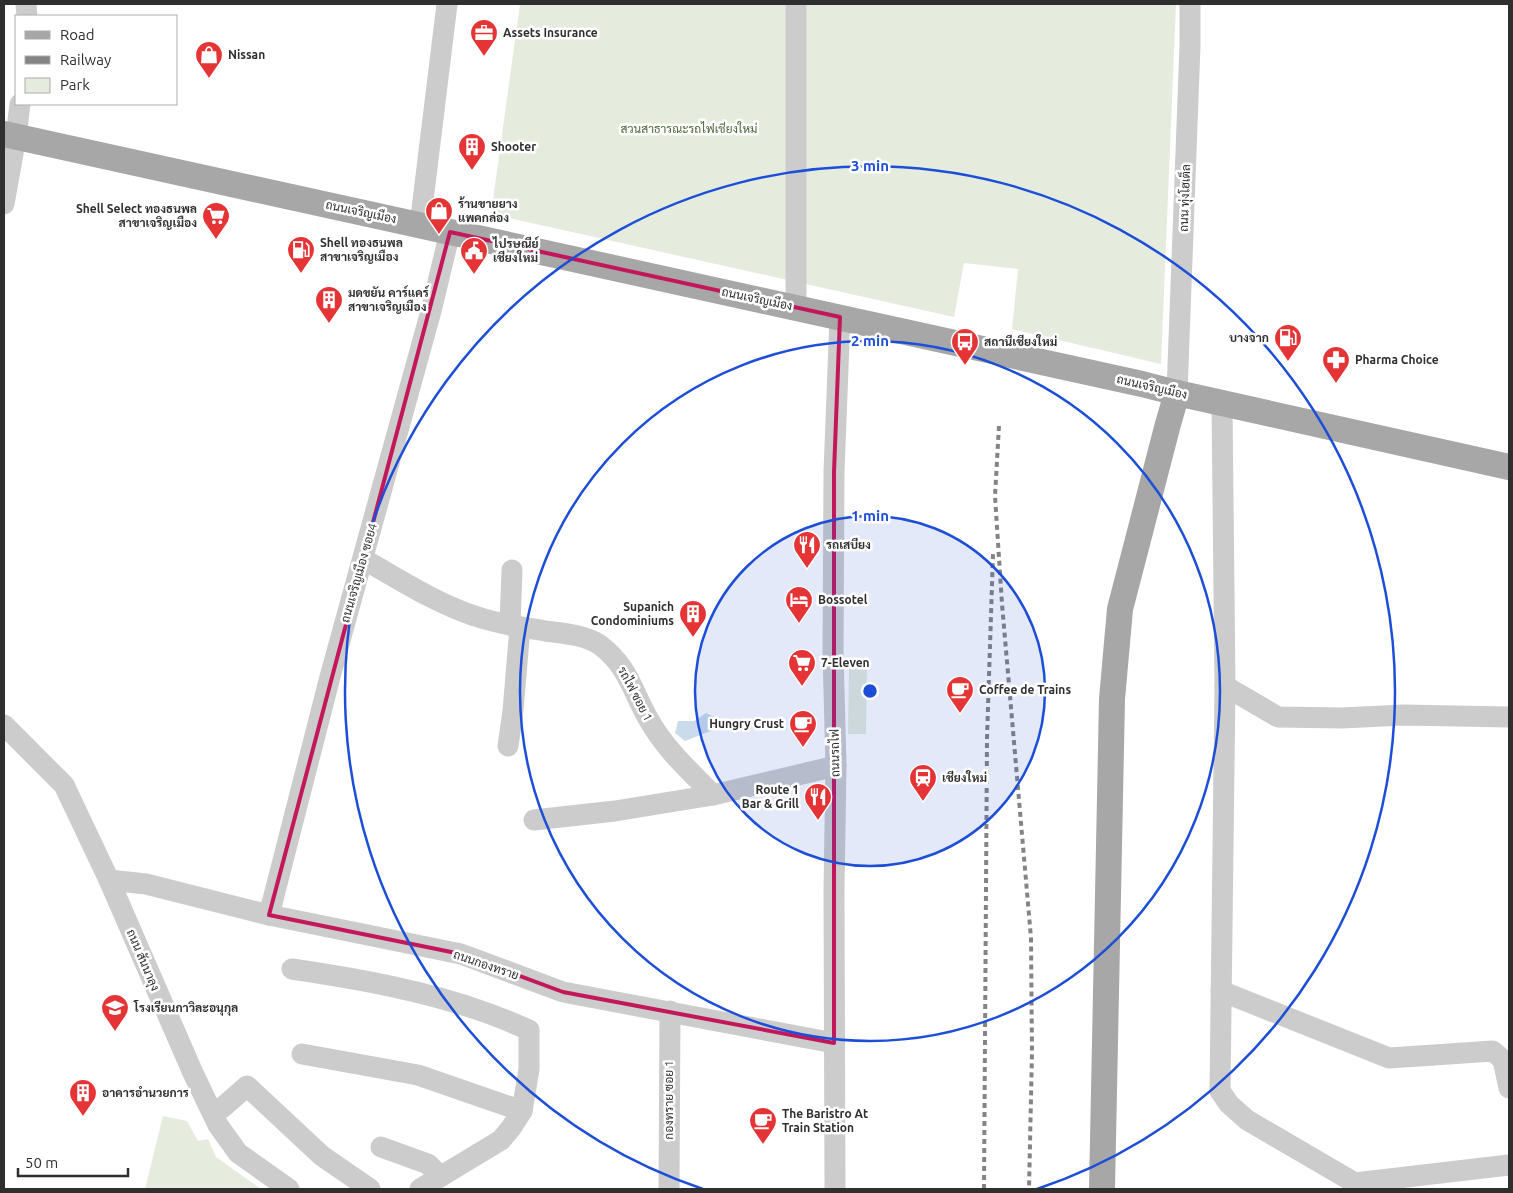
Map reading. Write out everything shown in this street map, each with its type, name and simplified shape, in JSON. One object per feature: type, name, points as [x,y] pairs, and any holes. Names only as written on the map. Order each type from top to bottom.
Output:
[{"type":"main road","name":"ถนนเจริญเมือง","points":[[10,135],[1142,384],[1509,467]]},
{"type":"main road","points":[[1142,384],[1161,409],[1168,424]]},
{"type":"main road","points":[[1102,1189],[1112,699],[1120,609],[1168,424],[1178,393]]},
{"type":"main road","points":[[1168,424],[1197,406],[1218,402]]},
{"type":"street","points":[[420,225],[447,4]]},
{"type":"street","points":[[796,4],[796,308]]},
{"type":"street","name":"ถนน ทุ่งโฮเต็ล","points":[[1178,393],[1190,4]]},
{"type":"street","points":[[4,199],[10,135],[20,105]]},
{"type":"street","name":"ถนนเจริญเมือง ซอย4","points":[[269,915],[331,673],[431,311],[450,232]]},
{"type":"street","name":"ถนนรถไฟ","points":[[835,1189],[834,889],[836,766],[833,652],[834,472],[840,318]]},
{"type":"street","points":[[1218,402],[1225,686],[1220,1092],[1229,1104],[1247,1120],[1357,1186],[1509,1165]]},
{"type":"street","name":"รถไฟ ซอย 1","points":[[363,559],[440,602],[474,616],[515,626],[574,635],[598,644],[614,657],[628,676],[648,720],[660,738],[713,795]]},
{"type":"street","points":[[508,746],[514,711],[515,626],[512,570]]},
{"type":"street","points":[[1225,686],[1278,717],[1342,718],[1403,715],[1509,717]]},
{"type":"street","name":"ถนน สันนาลุง","points":[[4,725],[64,785],[109,880],[189,1064],[218,1125],[238,1153],[289,1189]]},
{"type":"street","points":[[534,820],[615,812],[713,795],[836,766]]},
{"type":"street","name":"ถนนกองทราย","points":[[109,880],[146,884],[269,915],[460,954],[563,992],[834,1043]]},
{"type":"street","points":[[292,969],[340,976],[418,993],[489,1014],[529,1030],[529,1068],[522,1111],[512,1128],[501,1140],[420,1189]]},
{"type":"street","points":[[1221,991],[1390,1058],[1492,1051],[1503,1060],[1509,1088]]},
{"type":"street","name":"กองทราย ซอย 1","points":[[669,1189],[670,1011]]},
{"type":"street","points":[[302,1054],[418,1075],[522,1111]]},
{"type":"street","points":[[212,1112],[222,1108],[247,1086],[322,1156],[370,1189]]},
{"type":"street","points":[[381,1147],[428,1164],[440,1176]]},
{"type":"highlighted area","points":[[450,232],[840,317],[834,472],[834,1043],[563,992],[461,954],[269,915]]},
{"type":"green space","name":"สวนสาธารณะรถไฟเชียงใหม่","points":[[520,4],[1176,4],[1161,364],[1012,329],[1018,269],[964,263],[954,317],[491,214]]},
{"type":"green space","points":[[852,663],[863,664],[867,668],[866,734],[848,734],[849,668]]},
{"type":"green space","points":[[163,1116],[187,1121],[198,1141],[208,1139],[216,1157],[261,1189],[145,1189]]},
{"type":"water","points":[[706,713],[715,717],[713,730],[685,741],[675,733],[678,721],[694,721]]},
{"type":"railway","points":[[999,426],[995,496],[1002,604],[1031,938],[1032,1052],[1029,1189]]},
{"type":"railway","points":[[984,1189],[987,738],[993,554]]},
{"type":"place","name":"Assets Insurance","points":[[484,57]]},
{"type":"place","name":"Nissan","points":[[209,79]]},
{"type":"place","name":"Shooter","points":[[472,171]]},
{"type":"place","name":"ร้านขายยาง แพคกล่อง","points":[[439,235]]},
{"type":"place","name":"Shell Select ทองธนพล สาขาเจริญเมือง","points":[[216,240]]},
{"type":"place","name":"Shell ทองธนพล สาขาเจริญเมือง","points":[[301,274]]},
{"type":"place","name":"ไปรษณีย์ เชียงใหม่","points":[[474,275]]},
{"type":"place","name":"มดขยัน คาร์แคร์ สาขาเจริญเมือง","points":[[329,324]]},
{"type":"place","name":"บางจาก","points":[[1288,362]]},
{"type":"place","name":"สถานีเชียงใหม่","points":[[965,366]]},
{"type":"place","name":"Pharma Choice","points":[[1336,384]]},
{"type":"place","name":"รถเสบียง","points":[[807,569]]},
{"type":"place","name":"Bossotel","points":[[799,624]]},
{"type":"place","name":"Supanich Condominiums","points":[[693,638]]},
{"type":"place","name":"7-Eleven","points":[[802,687]]},
{"type":"place","name":"Coffee de Trains","points":[[960,714]]},
{"type":"place","name":"Hungry Crust","points":[[803,748]]},
{"type":"place","name":"เชียงใหม่","points":[[923,802]]},
{"type":"place","name":"Route 1 Bar & Grill","points":[[818,821]]},
{"type":"place","name":"โรงเรียนกาวิละอนุกุล","points":[[115,1032]]},
{"type":"place","name":"อาคารอำนวยการ","points":[[83,1117]]},
{"type":"place","name":"The Baristro At Train Station","points":[[763,1145]]}]
